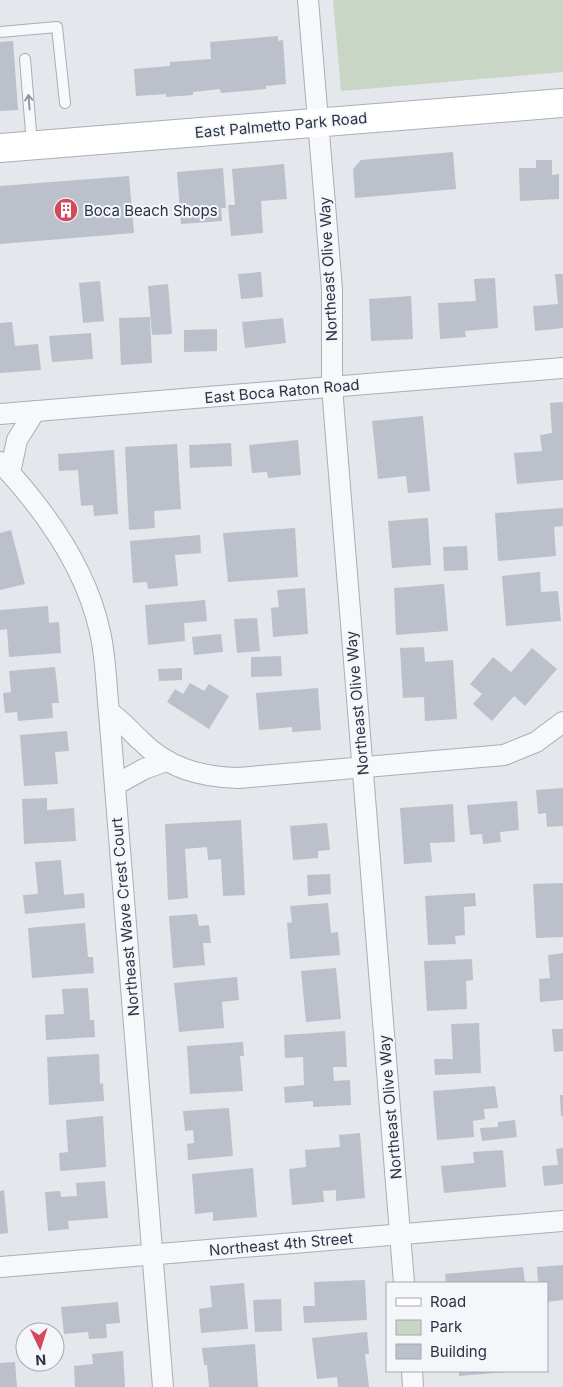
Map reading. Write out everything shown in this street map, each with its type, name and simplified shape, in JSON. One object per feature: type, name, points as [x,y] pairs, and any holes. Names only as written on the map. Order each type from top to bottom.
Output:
[{"type":"main road","name":"East Palmetto Park Road","points":[[0,148],[563,103]]},
{"type":"street","name":"Northeast Olive Way","points":[[308,0],[332,289],[332,387],[404,1282]]},
{"type":"street","name":"East Boca Raton Road","points":[[0,414],[563,368]]},
{"type":"street","name":"Northeast Wave Crest Court","points":[[35,412],[17,440],[5,467],[47,519],[69,555],[88,594],[100,632],[109,712],[163,1387]]},
{"type":"street","points":[[109,712],[120,718],[145,745],[166,761],[198,774],[238,778],[504,755],[536,742],[563,722]]},
{"type":"street","points":[[115,785],[144,768],[166,761]]},
{"type":"street","name":"Northeast 4th Street","points":[[0,1267],[563,1221]]},
{"type":"street","points":[[412,1372],[413,1387]]},
{"type":"lane","points":[[0,32],[24,33],[57,27],[65,103]]},
{"type":"lane","points":[[25,59],[32,145]]},
{"type":"green space","points":[[333,0],[563,0],[563,72],[341,91]]},
{"type":"building","points":[[278,36],[278,41],[283,40],[286,84],[266,86],[266,89],[221,93],[220,89],[193,92],[193,95],[166,97],[166,94],[136,96],[134,69],[170,66],[170,62],[211,59],[210,42]]},
{"type":"building","points":[[13,41],[18,110],[0,111],[0,42]]},
{"type":"building","points":[[453,152],[456,189],[355,198],[353,169],[361,160]]},
{"type":"building","points":[[536,160],[552,160],[552,175],[559,174],[559,199],[520,201],[519,168],[536,168]]},
{"type":"building","points":[[284,164],[287,199],[261,201],[263,233],[231,236],[228,205],[235,205],[232,169]]},
{"type":"building","points":[[223,168],[226,208],[221,208],[222,221],[181,224],[177,172]]},
{"type":"building","name":"Boca Beach Shops","points":[[129,176],[134,233],[0,244],[0,186]]},
{"type":"building","points":[[261,272],[263,297],[241,299],[238,274]]},
{"type":"building","points":[[555,274],[563,274],[563,328],[535,331],[533,306],[558,304]]},
{"type":"building","points":[[495,278],[498,328],[465,331],[466,337],[440,339],[438,303],[476,301],[474,279]]},
{"type":"building","points":[[100,281],[104,321],[83,323],[79,283]]},
{"type":"building","points":[[168,284],[172,334],[152,335],[148,286]]},
{"type":"building","points":[[411,296],[413,339],[371,341],[369,299]]},
{"type":"building","points":[[150,317],[152,363],[121,365],[119,318]]},
{"type":"building","points":[[283,318],[286,343],[245,348],[242,322]]},
{"type":"building","points":[[12,322],[15,346],[38,344],[41,370],[0,373],[0,323]]},
{"type":"building","points":[[217,329],[217,351],[184,352],[184,330]]},
{"type":"building","points":[[91,333],[93,359],[52,362],[49,336]]},
{"type":"building","points":[[563,402],[563,480],[517,484],[514,453],[542,451],[540,435],[552,433],[550,403]]},
{"type":"building","points":[[423,416],[430,491],[408,493],[406,476],[378,479],[372,421]]},
{"type":"building","points":[[298,440],[301,475],[268,478],[267,472],[252,473],[249,445]]},
{"type":"building","points":[[231,443],[232,466],[190,468],[189,445]]},
{"type":"building","points":[[177,444],[181,509],[154,511],[155,528],[129,530],[125,447]]},
{"type":"building","points":[[114,450],[118,514],[94,516],[93,505],[81,506],[78,470],[59,471],[58,454]]},
{"type":"building","points":[[563,508],[563,526],[554,527],[556,556],[498,561],[495,513]]},
{"type":"building","points":[[428,518],[431,565],[392,568],[388,521]]},
{"type":"building","points":[[295,528],[298,577],[228,582],[223,533]]},
{"type":"building","points":[[11,530],[25,584],[0,590],[0,533]]},
{"type":"building","points":[[200,535],[201,553],[175,555],[178,586],[148,589],[147,582],[133,583],[130,541]]},
{"type":"building","points":[[467,546],[468,570],[444,571],[443,547]]},
{"type":"building","points":[[540,572],[541,592],[558,591],[561,621],[506,626],[502,576]]},
{"type":"building","points":[[444,584],[448,631],[396,635],[394,588]]},
{"type":"building","points":[[305,588],[308,634],[273,637],[271,608],[279,607],[277,590]]},
{"type":"building","points":[[205,600],[207,621],[184,623],[185,641],[148,645],[145,605]]},
{"type":"building","points":[[48,606],[49,623],[59,622],[61,653],[9,657],[7,629],[0,630],[0,610]]},
{"type":"building","points":[[257,618],[260,651],[237,653],[234,619]]},
{"type":"building","points":[[221,634],[223,652],[194,655],[192,637]]},
{"type":"building","points":[[424,647],[425,662],[453,660],[457,719],[425,721],[424,697],[403,698],[400,648]]},
{"type":"building","points":[[532,648],[557,669],[525,706],[514,696],[492,721],[473,704],[482,694],[470,684],[493,657],[511,672]]},
{"type":"building","points":[[281,656],[282,676],[251,677],[251,657]]},
{"type":"building","points":[[55,667],[59,703],[52,703],[53,718],[18,721],[17,712],[5,713],[3,693],[11,692],[9,671]]},
{"type":"building","points":[[182,668],[182,680],[159,681],[158,669]]},
{"type":"building","points":[[190,683],[204,691],[209,684],[229,696],[209,729],[167,702],[175,689],[183,694]]},
{"type":"building","points":[[318,688],[321,730],[292,732],[292,727],[259,730],[256,693]]},
{"type":"building","points":[[67,731],[69,751],[55,752],[58,784],[24,786],[20,735]]},
{"type":"building","points":[[563,788],[563,826],[547,827],[546,813],[538,814],[536,790]]},
{"type":"building","points":[[47,798],[47,810],[74,808],[76,841],[24,844],[22,799]]},
{"type":"building","points":[[517,801],[519,830],[500,832],[501,842],[483,844],[482,834],[470,835],[467,805]]},
{"type":"building","points":[[453,804],[455,842],[430,843],[432,862],[404,864],[400,808]]},
{"type":"building","points":[[241,820],[245,895],[223,896],[221,859],[208,860],[207,847],[185,849],[188,898],[168,900],[165,824]]},
{"type":"building","points":[[327,823],[330,850],[318,851],[318,858],[293,860],[290,826]]},
{"type":"building","points":[[61,860],[64,895],[84,893],[85,908],[25,914],[23,895],[38,894],[35,862]]},
{"type":"building","points":[[330,874],[331,894],[308,896],[307,875]]},
{"type":"building","points":[[563,883],[563,937],[536,938],[533,884]]},
{"type":"building","points":[[475,893],[476,906],[464,907],[465,935],[455,936],[456,944],[428,945],[425,896]]},
{"type":"building","points":[[328,903],[331,933],[338,932],[340,955],[290,959],[287,923],[292,922],[290,906]]},
{"type":"building","points":[[197,914],[199,926],[209,925],[211,943],[203,943],[205,965],[173,968],[169,916]]},
{"type":"building","points":[[85,923],[88,957],[93,957],[94,973],[32,978],[28,928]]},
{"type":"building","points":[[563,953],[563,1000],[540,1002],[539,979],[550,978],[548,955]]},
{"type":"building","points":[[472,959],[473,980],[466,981],[467,1009],[427,1011],[424,961]]},
{"type":"building","points":[[336,968],[341,1019],[306,1022],[301,971]]},
{"type":"building","points":[[237,977],[239,1000],[222,1002],[224,1028],[179,1032],[174,983]]},
{"type":"building","points":[[88,988],[90,1020],[94,1020],[95,1037],[46,1040],[45,1015],[64,1014],[62,989]]},
{"type":"building","points":[[479,1023],[481,1073],[435,1075],[434,1059],[453,1059],[451,1024]]},
{"type":"building","points":[[552,1029],[563,1029],[563,1051],[554,1052]]},
{"type":"building","points":[[345,1031],[347,1067],[333,1067],[334,1081],[350,1080],[351,1105],[313,1107],[313,1101],[285,1103],[284,1087],[304,1085],[303,1057],[285,1058],[284,1035]]},
{"type":"building","points":[[243,1042],[244,1056],[240,1056],[243,1091],[190,1094],[187,1046]]},
{"type":"building","points":[[99,1054],[100,1084],[103,1083],[104,1101],[49,1105],[47,1057]]},
{"type":"building","points":[[495,1086],[498,1108],[484,1109],[485,1119],[473,1121],[474,1137],[437,1140],[433,1091]]},
{"type":"building","points":[[560,1095],[563,1095],[563,1116],[561,1117]]},
{"type":"building","points":[[229,1108],[233,1156],[188,1160],[187,1144],[194,1143],[193,1130],[185,1131],[183,1111]]},
{"type":"building","points":[[103,1116],[106,1167],[60,1171],[59,1153],[68,1152],[66,1120]]},
{"type":"building","points":[[515,1120],[517,1137],[482,1141],[480,1128],[498,1127],[498,1122]]},
{"type":"building","points":[[360,1133],[365,1198],[336,1201],[336,1190],[323,1191],[324,1202],[292,1205],[289,1169],[306,1167],[305,1150],[340,1147],[339,1135]]},
{"type":"building","points":[[563,1148],[563,1184],[544,1186],[542,1166],[558,1165],[556,1149]]},
{"type":"building","points":[[503,1150],[506,1187],[444,1193],[441,1166],[474,1163],[473,1152]]},
{"type":"building","points":[[253,1168],[257,1217],[213,1221],[213,1212],[195,1214],[192,1174]]},
{"type":"building","points":[[105,1181],[108,1218],[68,1221],[69,1229],[48,1231],[45,1192],[60,1191],[61,1197],[77,1196],[76,1183]]},
{"type":"building","points":[[4,1190],[8,1233],[0,1234],[0,1191]]},
{"type":"building","points":[[563,1265],[563,1300],[548,1302],[548,1282],[538,1282],[537,1267]]},
{"type":"building","points":[[523,1267],[525,1282],[446,1282],[445,1274]]},
{"type":"building","points":[[365,1280],[367,1320],[304,1323],[303,1306],[315,1306],[314,1282]]},
{"type":"building","points":[[244,1283],[248,1329],[201,1333],[199,1309],[212,1307],[210,1286]]},
{"type":"building","points":[[281,1299],[282,1331],[255,1332],[253,1300]]},
{"type":"building","points":[[118,1302],[120,1323],[106,1324],[107,1338],[89,1339],[88,1332],[65,1334],[65,1322],[63,1322],[61,1307]]},
{"type":"building","points":[[367,1332],[369,1354],[365,1354],[369,1387],[338,1387],[337,1377],[317,1379],[312,1338]]},
{"type":"building","points":[[255,1344],[258,1387],[209,1387],[207,1365],[204,1365],[202,1348]]},
{"type":"building","points":[[123,1351],[125,1387],[75,1387],[74,1366],[93,1364],[92,1354]]},
{"type":"building","points":[[15,1362],[17,1387],[0,1387],[0,1363]]},
{"type":"building","points":[[459,1372],[506,1372],[459,1376]]},
{"type":"place","name":"Boca Beach Shops","points":[[66,210]]}]
